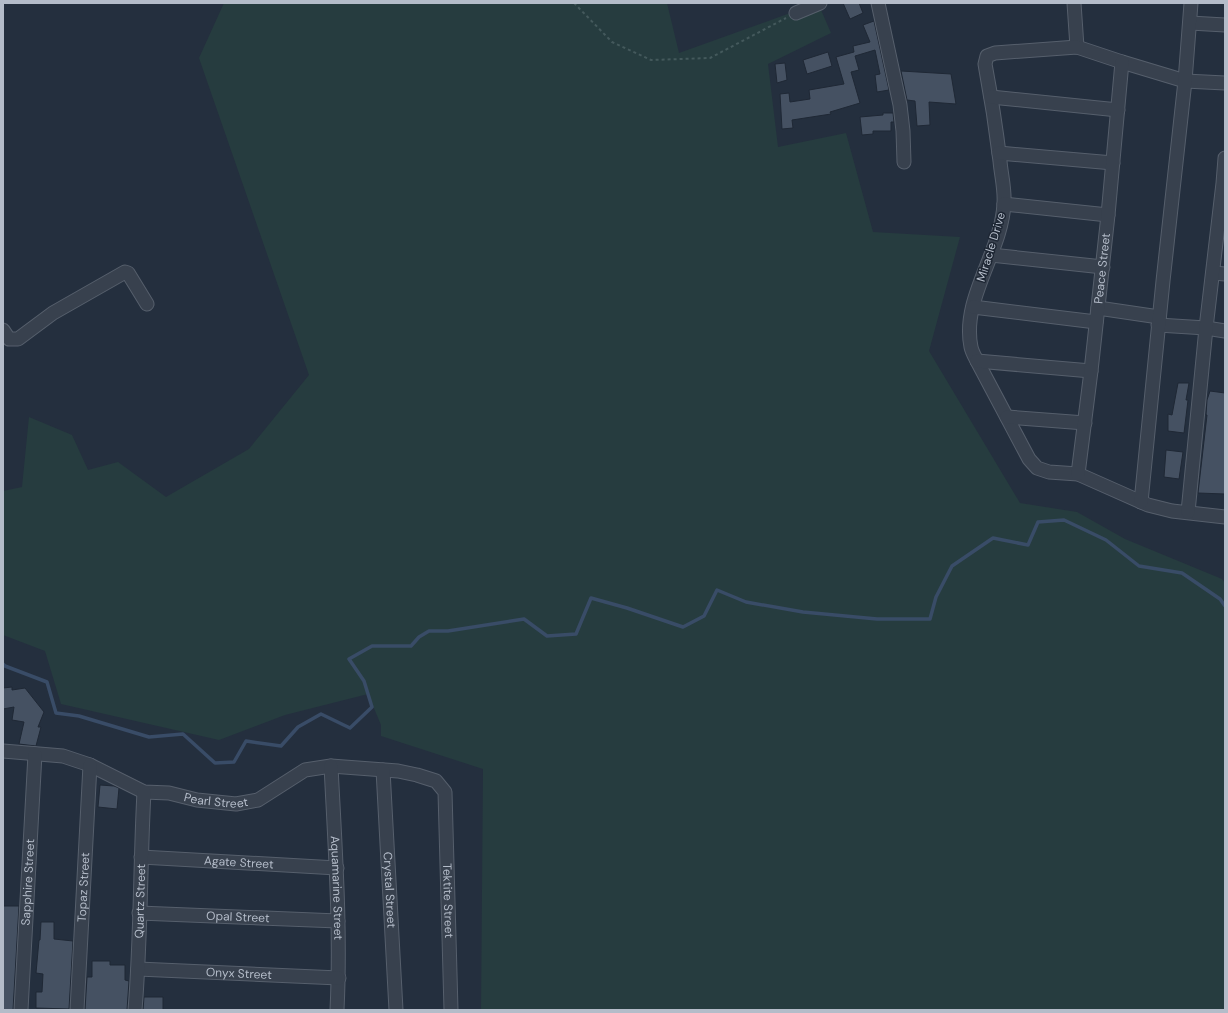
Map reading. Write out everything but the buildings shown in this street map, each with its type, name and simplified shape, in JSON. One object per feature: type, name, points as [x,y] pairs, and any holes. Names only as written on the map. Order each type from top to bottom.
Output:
[{"type":"street","points":[[796,13],[820,3]]},
{"type":"street","points":[[878,3],[900,105],[904,162]]},
{"type":"street","points":[[1074,3],[1078,47]]},
{"type":"street","points":[[1141,502],[1185,81],[1191,3]]},
{"type":"street","points":[[1190,23],[1225,25]]},
{"type":"street","name":"Miracle Drive","points":[[1225,83],[1185,81],[1078,47],[995,52],[987,56],[985,64],[999,153],[1004,204],[1002,219],[991,256],[973,307],[970,332],[971,348],[977,362],[1029,459],[1038,468],[1049,472],[1078,474],[1148,505],[1225,517]]},
{"type":"street","name":"Peace Street","points":[[1078,474],[1108,215],[1122,62]]},
{"type":"street","points":[[991,97],[1118,110]]},
{"type":"street","points":[[999,153],[1113,163]]},
{"type":"street","points":[[1188,512],[1206,328],[1219,273],[1225,158]]},
{"type":"street","points":[[1004,204],[1108,215]]},
{"type":"street","points":[[991,256],[1102,267]]},
{"type":"street","points":[[3,330],[9,339],[18,339],[53,313],[125,272],[128,273],[146,304]]},
{"type":"street","points":[[973,307],[1096,322]]},
{"type":"street","points":[[1098,308],[1159,321],[1225,332]]},
{"type":"street","points":[[977,362],[1091,371]]},
{"type":"street","points":[[1007,417],[1085,423]]},
{"type":"street","name":"Pearl Street","points":[[3,751],[64,756],[90,765],[144,792],[169,793],[197,800],[236,804],[258,800],[304,770],[331,766],[398,771],[417,775],[436,781],[445,792]]},
{"type":"street","name":"Sapphire Street","points":[[21,1010],[35,754]]},
{"type":"street","name":"Topaz Street","points":[[77,1010],[90,765]]},
{"type":"street","name":"Aquamarine Street","points":[[331,766],[337,868],[339,978],[337,1010]]},
{"type":"street","name":"Crystal Street","points":[[383,770],[396,1010]]},
{"type":"street","name":"Quartz Street","points":[[135,1010],[138,969],[144,792]]},
{"type":"street","name":"Tektite Street","points":[[445,792],[451,1010]]},
{"type":"street","name":"Agate Street","points":[[141,857],[337,868]]},
{"type":"street","name":"Opal Street","points":[[139,913],[338,921]]},
{"type":"street","name":"Onyx Street","points":[[138,969],[339,978]]},
{"type":"path","points":[[574,3],[612,42],[651,60],[710,58],[796,13]]},
{"type":"green space","points":[[224,3],[667,3],[679,53],[818,3],[831,33],[768,64],[778,147],[846,133],[873,232],[960,237],[929,351],[1020,503],[1077,512],[1125,539],[1222,579],[1225,583],[1225,1010],[481,1010],[483,769],[381,736],[381,725],[368,694],[285,715],[219,740],[61,704],[45,651],[3,635],[3,491],[22,487],[29,417],[72,435],[88,470],[118,462],[166,497],[249,449],[309,375],[199,58]]},
{"type":"waterway","points":[[3,664],[47,682],[56,713],[79,716],[149,737],[183,734],[215,763],[234,762],[246,741],[281,746],[298,727],[321,714],[350,728],[372,707],[364,681],[349,659],[372,646],[411,646],[419,637],[429,631],[448,631],[524,619],[547,636],[576,634],[591,598],[627,608],[683,627],[704,616],[717,590],[746,602],[803,612],[877,619],[930,619],[936,597],[952,566],[993,538],[1028,545],[1038,522],[1064,520],[1106,540],[1139,566],[1182,573],[1220,599],[1225,606]]}]
